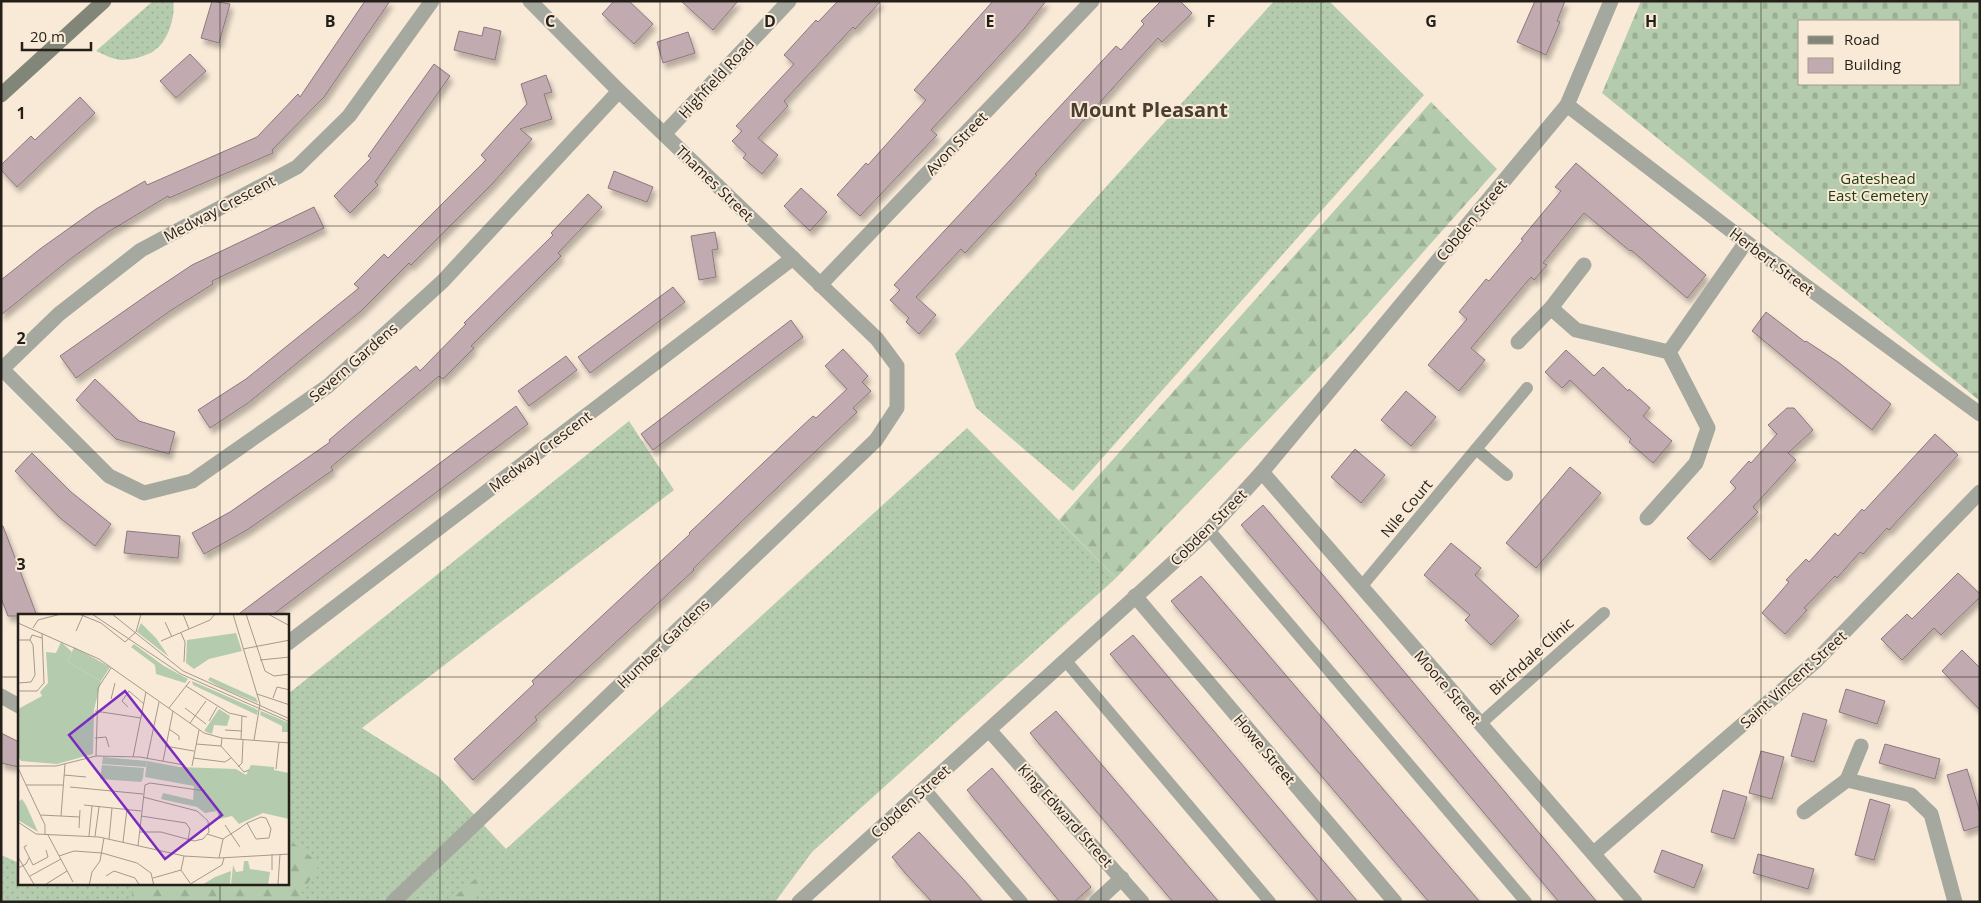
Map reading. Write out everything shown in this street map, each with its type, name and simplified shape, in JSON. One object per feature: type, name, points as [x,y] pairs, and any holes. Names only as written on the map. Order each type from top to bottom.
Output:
[{"type":"street","points":[[1,95],[104,1]]},
{"type":"street","name":"Medway Crescent","points":[[2,369],[59,314],[141,250],[297,167],[349,116],[432,1]]},
{"type":"street","name":"Thames Street","points":[[530,1],[619,91],[877,339],[897,366]]},
{"type":"street","name":"Highfield Road","points":[[664,134],[789,1]]},
{"type":"street","name":"Avon Street","points":[[820,284],[1092,1]]},
{"type":"street","name":"Cobden Street","points":[[799,902],[1209,530],[1262,472],[1567,105],[1611,1]]},
{"type":"street","name":"Severn Gardens","points":[[2,369],[109,476],[144,494],[192,481],[328,386],[444,282],[619,91]]},
{"type":"street","name":"Herbert Street","points":[[1567,105],[1746,242],[1980,414]]},
{"type":"street","points":[[1669,352],[1746,242]]},
{"type":"street","name":"Medway Crescent","points":[[289,642],[793,258]]},
{"type":"street","points":[[1518,342],[1551,308],[1584,265]]},
{"type":"street","points":[[1551,308],[1576,330],[1669,352],[1708,428],[1696,463],[1647,518]]},
{"type":"street","name":"Humber Gardens","points":[[392,902],[876,440],[897,408],[897,366]]},
{"type":"street","name":"Moore Street","points":[[1262,472],[1635,902]]},
{"type":"street","name":"Saint Vincent Street","points":[[1594,853],[1816,661],[1980,492]]},
{"type":"street","name":"Howe Street","points":[[1135,596],[1395,902]]},
{"type":"street","points":[[1,696],[18,705]]},
{"type":"street","name":"King Edward Street","points":[[989,730],[1142,902]]},
{"type":"street","points":[[1804,812],[1847,780],[1861,746]]},
{"type":"street","points":[[1847,780],[1911,795],[1931,814],[1956,902]]},
{"type":"street","points":[[1096,902],[1122,878]]},
{"type":"lane","name":"Nile Court","points":[[1361,587],[1527,388]]},
{"type":"lane","points":[[1476,449],[1508,475]]},
{"type":"lane","points":[[1209,530],[1526,902]]},
{"type":"lane","name":"Birchdale Clinic","points":[[1480,724],[1604,613]]},
{"type":"lane","points":[[1065,660],[1270,902]]},
{"type":"lane","points":[[924,788],[1022,902]]},
{"type":"green space","points":[[153,1],[173,1],[174,7],[170,28],[160,46],[148,54],[122,60],[96,51]]},
{"type":"green space","points":[[1274,1],[1329,1],[1424,95],[1073,491],[976,408],[955,354]]},
{"type":"green space","name":"Gateshead East Cemetery","points":[[1641,1],[1980,1],[1980,401],[1602,93]]},
{"type":"green space","points":[[1431,102],[1497,169],[1346,339],[1116,578],[1059,520]]},
{"type":"green space","points":[[629,421],[674,490],[362,728],[438,776],[506,849],[967,428],[1116,578],[812,852],[775,902],[1,902],[1,855],[18,863],[18,886],[289,886],[289,693]]},
{"type":"green space","points":[[289,840],[320,864],[296,902],[130,902],[134,886],[289,886]]},
{"type":"green space","points":[[480,875],[476,902],[448,902]]},
{"type":"building","points":[[212,1],[230,4],[219,43],[201,38]]},
{"type":"building","points":[[365,1],[390,1],[324,97],[272,150],[273,153],[169,198],[168,196],[108,232],[69,260],[1,315],[1,280],[96,209],[145,181],[147,185],[257,137],[298,94],[300,97]]},
{"type":"building","points":[[614,1],[629,1],[653,24],[634,44],[602,14]]},
{"type":"building","points":[[681,1],[738,1],[713,30]]},
{"type":"building","points":[[838,1],[881,1],[855,29],[853,27],[784,101],[788,106],[758,138],[778,155],[762,174],[743,158],[746,154],[732,141],[742,131],[736,126],[794,64],[784,55],[816,20],[818,22]]},
{"type":"building","points":[[993,1],[1046,1],[1024,29],[931,130],[937,135],[860,216],[837,195],[866,163],[868,165],[926,100],[914,90]]},
{"type":"building","points":[[1161,1],[1180,1],[1192,13],[1162,42],[1158,38],[1035,174],[1037,175],[1009,206],[965,253],[961,249],[916,297],[936,315],[919,334],[906,322],[909,318],[890,300],[900,290],[894,285],[1116,46],[1121,50],[1144,24],[1141,21]]},
{"type":"building","points":[[1535,1],[1565,1],[1557,21],[1560,22],[1546,55],[1517,42]]},
{"type":"building","points":[[484,27],[501,31],[495,60],[454,50],[459,31],[482,36]]},
{"type":"building","points":[[688,32],[695,53],[663,63],[657,42]]},
{"type":"building","points":[[190,54],[206,71],[176,98],[160,81]]},
{"type":"building","points":[[434,64],[450,76],[375,182],[378,185],[350,213],[334,196],[371,158],[368,156]]},
{"type":"building","points":[[546,75],[552,92],[544,94],[552,119],[520,129],[532,139],[493,183],[411,265],[409,263],[361,311],[248,403],[210,428],[198,410],[246,379],[359,288],[354,284],[384,254],[388,258],[486,160],[481,155],[527,104],[521,84]]},
{"type":"building","points":[[80,97],[95,113],[17,187],[1,170],[1,165],[31,136],[35,140]]},
{"type":"building","points":[[1576,163],[1706,275],[1687,298],[1584,213],[1543,263],[1547,265],[1534,280],[1531,277],[1471,348],[1485,360],[1459,391],[1428,365],[1467,319],[1459,312],[1486,279],[1489,281],[1523,240],[1521,239],[1561,191],[1555,187]]},
{"type":"building","points":[[614,171],[653,187],[647,202],[608,188]]},
{"type":"building","points":[[801,188],[827,212],[810,231],[784,206]]},
{"type":"building","points":[[588,194],[602,207],[558,253],[561,256],[471,346],[474,348],[443,379],[439,376],[331,467],[333,470],[247,530],[204,554],[192,533],[230,512],[330,442],[329,440],[416,366],[420,371],[466,324],[464,323],[553,235],[551,233]]},
{"type":"building","points":[[314,207],[324,228],[212,281],[213,284],[170,311],[76,378],[60,356],[192,265]]},
{"type":"building","points":[[715,232],[718,249],[712,250],[716,277],[699,280],[691,236]]},
{"type":"building","points":[[673,287],[685,302],[590,373],[578,357]]},
{"type":"building","points":[[1766,312],[1805,342],[1838,362],[1891,404],[1872,430],[1752,331]]},
{"type":"building","points":[[791,320],[803,337],[653,450],[641,434]]},
{"type":"building","points":[[843,349],[868,376],[862,382],[871,391],[853,408],[857,412],[739,524],[694,570],[535,717],[537,720],[473,780],[454,759],[534,684],[532,681],[690,534],[798,430],[813,416],[816,418],[847,389],[825,366]]},
{"type":"building","points":[[1566,350],[1594,376],[1603,367],[1628,391],[1629,389],[1650,408],[1643,416],[1672,441],[1653,463],[1629,442],[1631,439],[1570,380],[1562,388],[1545,372]]},
{"type":"building","points":[[566,356],[577,370],[529,406],[518,391]]},
{"type":"building","points":[[95,379],[139,421],[175,432],[169,454],[116,439],[76,400]]},
{"type":"building","points":[[1406,391],[1436,417],[1411,446],[1381,420]]},
{"type":"building","points":[[516,406],[528,424],[274,614],[239,614]]},
{"type":"building","points":[[1787,408],[1794,408],[1813,430],[1788,453],[1796,460],[1753,507],[1758,512],[1710,560],[1687,538],[1736,488],[1730,482],[1749,461],[1751,463],[1777,434],[1768,425]]},
{"type":"building","points":[[1935,434],[1958,455],[1889,530],[1887,528],[1863,554],[1860,552],[1837,578],[1835,576],[1804,608],[1807,610],[1785,634],[1762,613],[1789,582],[1786,580],[1806,559],[1809,562],[1835,533],[1838,536],[1862,509],[1864,511]]},
{"type":"building","points":[[1355,449],[1385,475],[1361,503],[1331,477]]},
{"type":"building","points":[[32,453],[71,492],[111,524],[95,546],[59,517],[15,471]]},
{"type":"building","points":[[1570,467],[1601,493],[1536,568],[1506,543]]},
{"type":"building","points":[[1263,505],[1597,902],[1559,902],[1241,525]]},
{"type":"building","points":[[1,526],[3,526],[36,614],[8,616],[1,598]]},
{"type":"building","points":[[127,531],[180,536],[178,558],[124,553]]},
{"type":"building","points":[[1451,543],[1481,568],[1475,575],[1519,616],[1491,645],[1465,620],[1470,615],[1424,575]]},
{"type":"building","points":[[1958,573],[1980,594],[1980,597],[1941,635],[1934,628],[1902,660],[1881,639],[1907,614],[1912,619]]},
{"type":"building","points":[[1201,576],[1480,902],[1429,902],[1171,601]]},
{"type":"building","points":[[1133,635],[1358,902],[1319,902],[1152,704],[1110,654]]},
{"type":"building","points":[[1962,650],[1980,668],[1980,710],[1942,671]]},
{"type":"building","points":[[1846,689],[1885,701],[1877,724],[1839,712]]},
{"type":"building","points":[[1056,711],[1219,902],[1173,902],[1030,733]]},
{"type":"building","points":[[1803,713],[1827,720],[1814,762],[1791,756]]},
{"type":"building","points":[[1,733],[18,742],[18,767],[1,763]]},
{"type":"building","points":[[1885,744],[1940,759],[1935,779],[1879,763]]},
{"type":"building","points":[[1761,751],[1784,757],[1772,799],[1749,793]]},
{"type":"building","points":[[992,768],[1091,887],[1074,902],[1060,902],[967,790]]},
{"type":"building","points":[[1967,769],[1980,813],[1980,826],[1964,831],[1947,775]]},
{"type":"building","points":[[1723,790],[1747,797],[1734,839],[1711,832]]},
{"type":"building","points":[[1870,799],[1890,805],[1874,860],[1855,855]]},
{"type":"building","points":[[919,832],[983,902],[932,902],[906,874],[892,857]]},
{"type":"building","points":[[1662,850],[1703,865],[1694,888],[1654,872]]},
{"type":"building","points":[[1758,854],[1814,869],[1808,889],[1753,873]]},
{"type":"district","name":"Mount Pleasant","points":[[1149,109]]}]
